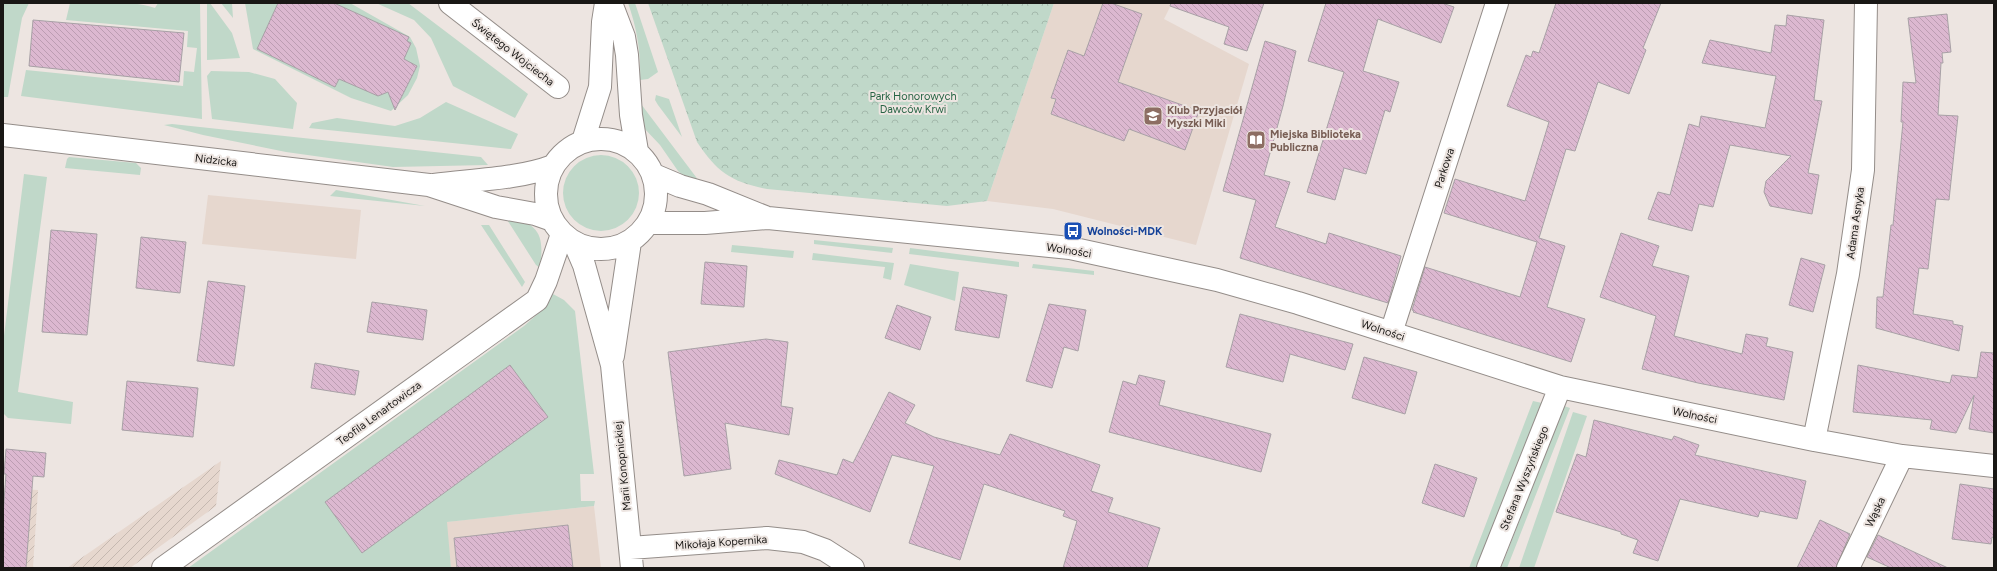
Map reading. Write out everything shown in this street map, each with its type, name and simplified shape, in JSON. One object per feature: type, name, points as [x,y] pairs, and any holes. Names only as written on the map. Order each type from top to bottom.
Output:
[{"type":"street","name":"Świętego Wojciecha","points":[[450,3],[558,87]]},
{"type":"street","points":[[583,141],[600,87],[602,22],[606,3]]},
{"type":"street","points":[[611,3],[624,37],[627,55],[631,115],[637,151]]},
{"type":"street","name":"Parkowa","points":[[1391,333],[1497,3]]},
{"type":"street","name":"Adama Asnyka","points":[[1814,440],[1848,274],[1862,170],[1866,3]]},
{"type":"street","name":"Nidzicka","points":[[3,135],[429,185]]},
{"type":"street","points":[[429,185],[496,207],[535,214],[563,232],[587,248],[601,250],[615,248],[630,242],[649,223],[655,208],[657,192],[654,175],[647,162],[637,151],[625,143],[611,139],[597,138],[583,141],[561,155],[553,166],[545,193],[547,207],[563,232],[584,265],[612,365]]},
{"type":"street","points":[[429,185],[521,174],[540,171],[553,166]]},
{"type":"street","points":[[654,175],[680,186],[708,194],[768,218]]},
{"type":"street","points":[[649,223],[705,223],[768,218]]},
{"type":"street","name":"Wolności","points":[[768,218],[1070,248],[1217,280],[1298,303],[1560,387],[1814,440],[1902,456],[1994,466]]},
{"type":"street","name":"Teofila Lenartowicza","points":[[163,568],[537,300],[546,281],[563,232]]},
{"type":"street","points":[[612,365],[630,242]]},
{"type":"street","name":"Marii Konopnickiej","points":[[612,365],[631,558]]},
{"type":"street","name":"Stefana Wyszyńskiego","points":[[1488,568],[1560,387]]},
{"type":"street","name":"Wąska","points":[[1848,568],[1902,456]]},
{"type":"street","name":"Mikołaja Kopernika","points":[[631,558],[767,538],[803,542],[825,550],[853,568]]},
{"type":"shaded area","points":[[1054,3],[1172,3],[1164,19],[1249,64],[1196,245],[1053,209],[987,201]]},
{"type":"shaded area","points":[[208,195],[361,210],[356,259],[202,244]]},
{"type":"shaded area","points":[[221,461],[216,506],[130,568],[67,568]]},
{"type":"shaded area","points":[[3,488],[38,490],[33,568],[3,568]]},
{"type":"shaded area","points":[[594,506],[601,568],[451,568],[446,522]]},
{"type":"green space","points":[[3,3],[29,3],[22,18],[8,97],[3,97]]},
{"type":"green space","points":[[70,3],[126,3],[146,5],[155,8],[158,3],[200,3],[202,119],[21,96],[26,70],[183,86],[184,71],[194,72],[197,48],[187,47],[188,31],[66,20]]},
{"type":"green space","points":[[207,3],[210,3],[232,33],[240,58],[207,60]]},
{"type":"green space","points":[[221,3],[232,3],[233,18]]},
{"type":"green space","points":[[245,3],[350,3],[410,37],[416,48],[420,66],[417,78],[408,95],[391,111],[351,98],[253,49]]},
{"type":"green space","points":[[376,3],[408,3],[528,94],[515,118],[453,86],[431,38],[414,20]]},
{"type":"green space","points":[[628,3],[635,3],[658,72],[648,79],[640,80],[638,41]]},
{"type":"green space","name":"Park Honorowych Dawców Krwi","points":[[648,3],[1054,3],[987,201],[947,206],[767,189],[744,183],[726,174],[711,161],[697,142]]},
{"type":"green space","points":[[211,71],[249,72],[275,79],[297,103],[293,129],[212,119],[207,76]]},
{"type":"green space","points":[[656,95],[669,99],[682,137],[658,105],[655,100]]},
{"type":"green space","points":[[638,100],[702,185],[690,181],[678,171],[660,145],[643,127]]},
{"type":"green space","points":[[446,102],[518,134],[511,149],[309,128],[312,123],[337,118],[395,126],[420,118]]},
{"type":"green space","points":[[172,124],[481,157],[488,165],[393,167],[286,152],[203,135],[164,125]]},
{"type":"green space","points":[[601,155],[616,158],[628,166],[636,178],[639,193],[636,208],[628,220],[616,228],[601,231],[586,228],[574,220],[566,208],[563,193],[566,178],[574,166],[586,158]]},
{"type":"green space","points":[[69,157],[136,163],[141,168],[140,175],[65,168]]},
{"type":"green space","points":[[24,174],[47,177],[18,392],[73,402],[71,424],[8,418],[3,413],[3,344]]},
{"type":"green space","points":[[336,190],[425,206],[330,196]]},
{"type":"green space","points":[[504,215],[525,222],[537,231],[541,246],[540,268],[536,265]]},
{"type":"green space","points":[[481,225],[489,225],[525,282],[522,287]]},
{"type":"green space","points":[[814,240],[893,248],[892,253],[814,244]]},
{"type":"green space","points":[[732,245],[794,251],[793,258],[731,252]]},
{"type":"green space","points":[[910,248],[1019,262],[1019,267],[909,254]]},
{"type":"green space","points":[[813,253],[894,263],[891,280],[883,278],[885,267],[812,260]]},
{"type":"green space","points":[[910,264],[959,272],[955,301],[904,285]]},
{"type":"green space","points":[[1033,264],[1094,271],[1094,275],[1032,268]]},
{"type":"green space","points":[[553,294],[564,300],[575,311],[594,474],[580,474],[581,501],[595,501],[594,506],[447,522],[451,568],[188,568],[524,326],[541,311]]},
{"type":"green space","points":[[1533,401],[1542,403],[1478,568],[1469,568]]},
{"type":"green space","points":[[1564,406],[1570,408],[1507,568],[1501,568]]},
{"type":"green space","points":[[1573,412],[1587,416],[1534,568],[1519,568]]},
{"type":"building","points":[[278,3],[334,3],[409,37],[407,41],[411,43],[404,59],[417,66],[395,110],[388,92],[378,96],[339,79],[335,87],[257,49]]},
{"type":"building","points":[[1103,3],[1111,3],[1142,14],[1118,82],[1199,111],[1185,150],[1129,129],[1124,141],[1051,114],[1056,99],[1051,98],[1068,50],[1084,56]]},
{"type":"building","points":[[1171,3],[1264,3],[1247,51],[1224,44],[1229,27],[1170,6]]},
{"type":"building","points":[[1326,3],[1442,3],[1454,7],[1441,43],[1378,19],[1363,71],[1399,82],[1390,112],[1385,110],[1366,174],[1344,168],[1335,200],[1307,192],[1344,72],[1308,61]]},
{"type":"building","points":[[1556,3],[1661,3],[1643,48],[1646,50],[1629,94],[1598,82],[1575,151],[1566,149],[1539,238],[1565,246],[1547,307],[1585,319],[1571,362],[1413,312],[1414,311],[1412,310],[1425,267],[1520,297],[1537,242],[1444,213],[1455,179],[1525,201],[1549,122],[1507,106],[1526,55],[1531,57],[1533,51],[1539,53]]},
{"type":"building","points":[[1947,14],[1951,52],[1942,53],[1943,63],[1941,63],[1938,115],[1958,116],[1949,200],[1936,199],[1928,269],[1919,268],[1913,314],[1953,321],[1953,324],[1963,326],[1959,351],[1876,328],[1877,297],[1883,297],[1891,225],[1893,225],[1903,122],[1901,122],[1903,82],[1916,83],[1908,18]]},
{"type":"building","points":[[1787,15],[1824,20],[1814,100],[1822,101],[1808,173],[1819,175],[1812,214],[1770,206],[1764,192],[1766,181],[1791,156],[1730,145],[1713,207],[1699,204],[1692,231],[1648,219],[1658,192],[1670,195],[1689,124],[1699,127],[1701,116],[1765,128],[1776,76],[1702,63],[1710,40],[1771,53],[1775,25],[1786,26]]},
{"type":"building","points":[[33,20],[184,33],[179,82],[29,66]]},
{"type":"building","points":[[1265,41],[1296,51],[1264,175],[1290,182],[1275,227],[1326,244],[1329,233],[1401,256],[1388,303],[1240,258],[1256,200],[1223,191]]},
{"type":"building","points":[[51,230],[97,234],[87,335],[42,332]]},
{"type":"building","points":[[1621,233],[1659,246],[1652,266],[1689,276],[1674,336],[1742,354],[1746,334],[1768,338],[1766,346],[1793,352],[1784,400],[1698,383],[1642,369],[1656,316],[1600,297]]},
{"type":"building","points":[[141,237],[186,242],[180,293],[136,288]]},
{"type":"building","points":[[1801,258],[1825,265],[1813,312],[1789,305]]},
{"type":"building","points":[[705,262],[747,266],[744,307],[701,304]]},
{"type":"building","points":[[208,281],[245,286],[234,366],[197,361]]},
{"type":"building","points":[[963,287],[1007,295],[999,338],[955,330]]},
{"type":"building","points":[[372,302],[427,310],[423,340],[367,332]]},
{"type":"building","points":[[1049,304],[1086,310],[1078,351],[1064,347],[1052,388],[1026,381]]},
{"type":"building","points":[[897,305],[931,317],[920,350],[885,338]]},
{"type":"building","points":[[1240,314],[1353,344],[1345,370],[1290,354],[1283,382],[1226,367]]},
{"type":"building","points":[[766,339],[788,342],[781,406],[793,408],[789,435],[725,423],[731,469],[684,476],[668,352]]},
{"type":"building","points":[[1981,352],[1994,353],[1994,433],[1969,429],[1974,395],[1956,433],[1930,429],[1932,420],[1853,412],[1858,365],[1950,383],[1952,375],[1977,378]]},
{"type":"building","points":[[1364,357],[1417,372],[1405,414],[1352,398]]},
{"type":"building","points":[[315,363],[359,371],[355,395],[311,388]]},
{"type":"building","points":[[510,365],[548,417],[362,553],[325,502]]},
{"type":"building","points":[[1139,375],[1165,381],[1159,405],[1271,434],[1261,472],[1109,432],[1123,381],[1136,385]]},
{"type":"building","points":[[127,381],[198,388],[193,437],[122,430]]},
{"type":"building","points":[[889,392],[915,405],[905,423],[934,437],[1000,455],[1010,434],[1100,465],[1091,491],[1113,498],[1108,512],[1160,528],[1147,568],[1063,568],[1077,521],[1063,516],[1065,511],[984,484],[960,560],[909,543],[934,466],[892,455],[870,512],[775,474],[779,460],[837,475],[843,459],[853,463]]},
{"type":"building","points":[[1594,420],[1672,440],[1674,436],[1699,445],[1695,455],[1806,481],[1797,519],[1760,511],[1758,517],[1680,499],[1658,561],[1633,553],[1638,540],[1621,534],[1621,532],[1556,512],[1577,454],[1586,457]]},
{"type":"building","points":[[6,449],[46,453],[44,477],[33,476],[26,568],[3,568],[3,515],[6,474],[4,474]]},
{"type":"building","points":[[1435,464],[1477,478],[1464,517],[1422,503]]},
{"type":"building","points":[[1960,484],[1994,489],[1994,538],[1992,537],[1991,544],[1952,539]]},
{"type":"building","points":[[1820,520],[1850,534],[1836,568],[1797,568]]},
{"type":"building","points":[[568,525],[573,568],[457,568],[454,538]]},
{"type":"building","points":[[1878,535],[1948,568],[1891,568],[1867,557]]},
{"type":"place","name":"Klub Przyjaciół Myszki Miki","points":[[1153,116]]},
{"type":"place","name":"Miejska Biblioteka Publiczna","points":[[1256,140]]},
{"type":"place","name":"Wolności-MDK","points":[[1073,231]]}]
